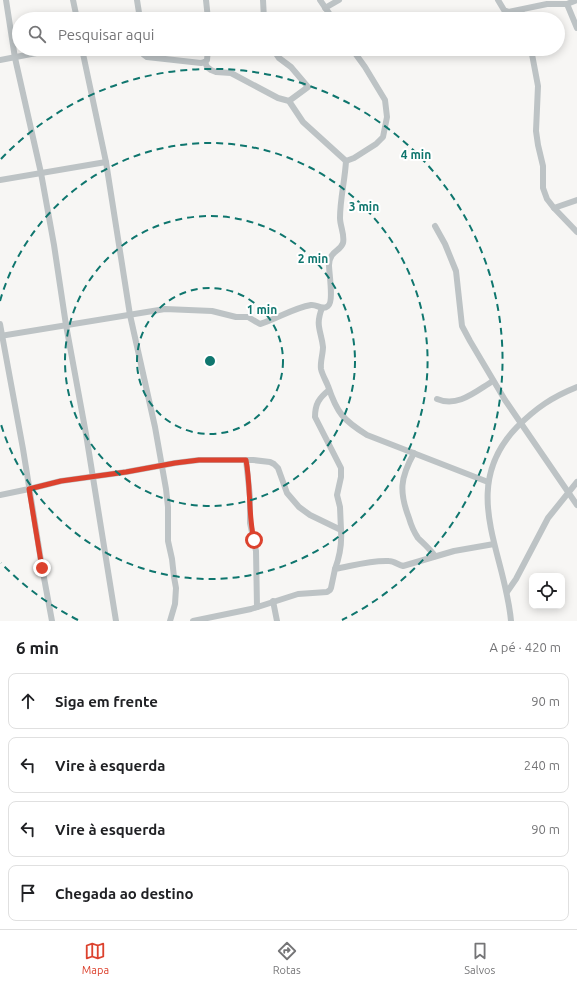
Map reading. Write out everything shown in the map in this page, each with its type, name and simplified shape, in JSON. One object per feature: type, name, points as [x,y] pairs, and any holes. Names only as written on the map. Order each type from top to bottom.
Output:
[{"type":"street","points":[[6,0],[12,39]]},
{"type":"street","points":[[74,0],[76,12]]},
{"type":"street","points":[[137,0],[139,12]]},
{"type":"street","points":[[206,0],[207,12]]},
{"type":"street","points":[[263,0],[264,12]]},
{"type":"street","points":[[320,0],[328,12]]},
{"type":"street","points":[[325,8],[339,0]]},
{"type":"street","points":[[498,0],[504,10],[508,12],[547,4],[567,4],[577,0]]},
{"type":"street","points":[[567,4],[577,28]]},
{"type":"street","points":[[0,60],[24,56]]},
{"type":"street","points":[[83,56],[106,162],[130,315],[155,427],[166,489],[168,507],[168,541],[176,588],[170,621]]},
{"type":"street","points":[[146,56],[201,63],[205,62]]},
{"type":"street","points":[[207,56],[205,62],[207,67],[211,70],[216,72],[231,73],[271,94],[289,101],[303,122],[346,161]]},
{"type":"street","points":[[278,56],[292,67],[308,87],[289,101]]},
{"type":"street","points":[[346,161],[354,158],[376,144],[383,137],[387,117],[385,100],[357,56]]},
{"type":"street","points":[[532,56],[538,86],[536,131],[543,166],[543,188],[554,208],[577,232]]},
{"type":"street","points":[[15,58],[41,174],[54,245],[116,621]]},
{"type":"street","points":[[1,335],[165,310],[212,311],[236,317],[248,317],[260,324],[312,305],[322,308],[328,307],[332,300],[329,275],[330,258],[333,253],[340,248],[343,242],[340,220],[346,161]]},
{"type":"street","points":[[0,180],[106,162]]},
{"type":"street","points":[[554,208],[577,200]]},
{"type":"street","points":[[435,226],[445,244],[456,271],[462,326],[494,381],[568,494],[577,505]]},
{"type":"street","points":[[322,308],[318,318],[323,349],[321,368],[334,405],[341,415],[354,427],[381,440],[488,482]]},
{"type":"street","points":[[0,324],[52,621]]},
{"type":"street","points":[[437,399],[449,402],[457,401],[494,381]]},
{"type":"street","points":[[511,621],[507,592],[498,564],[488,513],[488,482],[492,466],[499,448],[538,407],[577,387]]},
{"type":"street","points":[[193,621],[257,606],[298,594],[330,590],[341,553],[342,540],[338,495],[341,468],[315,417],[317,401],[329,390]]},
{"type":"street","points":[[414,453],[409,462],[403,480],[403,501],[414,531],[435,556]]},
{"type":"street","points":[[0,495],[61,481],[199,460],[246,460],[270,462],[278,468],[287,493],[298,507],[310,515],[341,530]]},
{"type":"street","points":[[246,460],[250,497],[250,523],[256,551],[257,606]]},
{"type":"street","points":[[507,592],[516,579],[548,518],[577,482]]},
{"type":"street","points":[[335,569],[370,562],[391,561],[403,566],[435,556],[494,544]]},
{"type":"street","points":[[273,601],[277,621]]},
{"type":"route","points":[[42,568],[29,489],[69,479],[126,472],[175,463],[199,460],[246,460],[250,497],[250,523],[254,540]]}]
